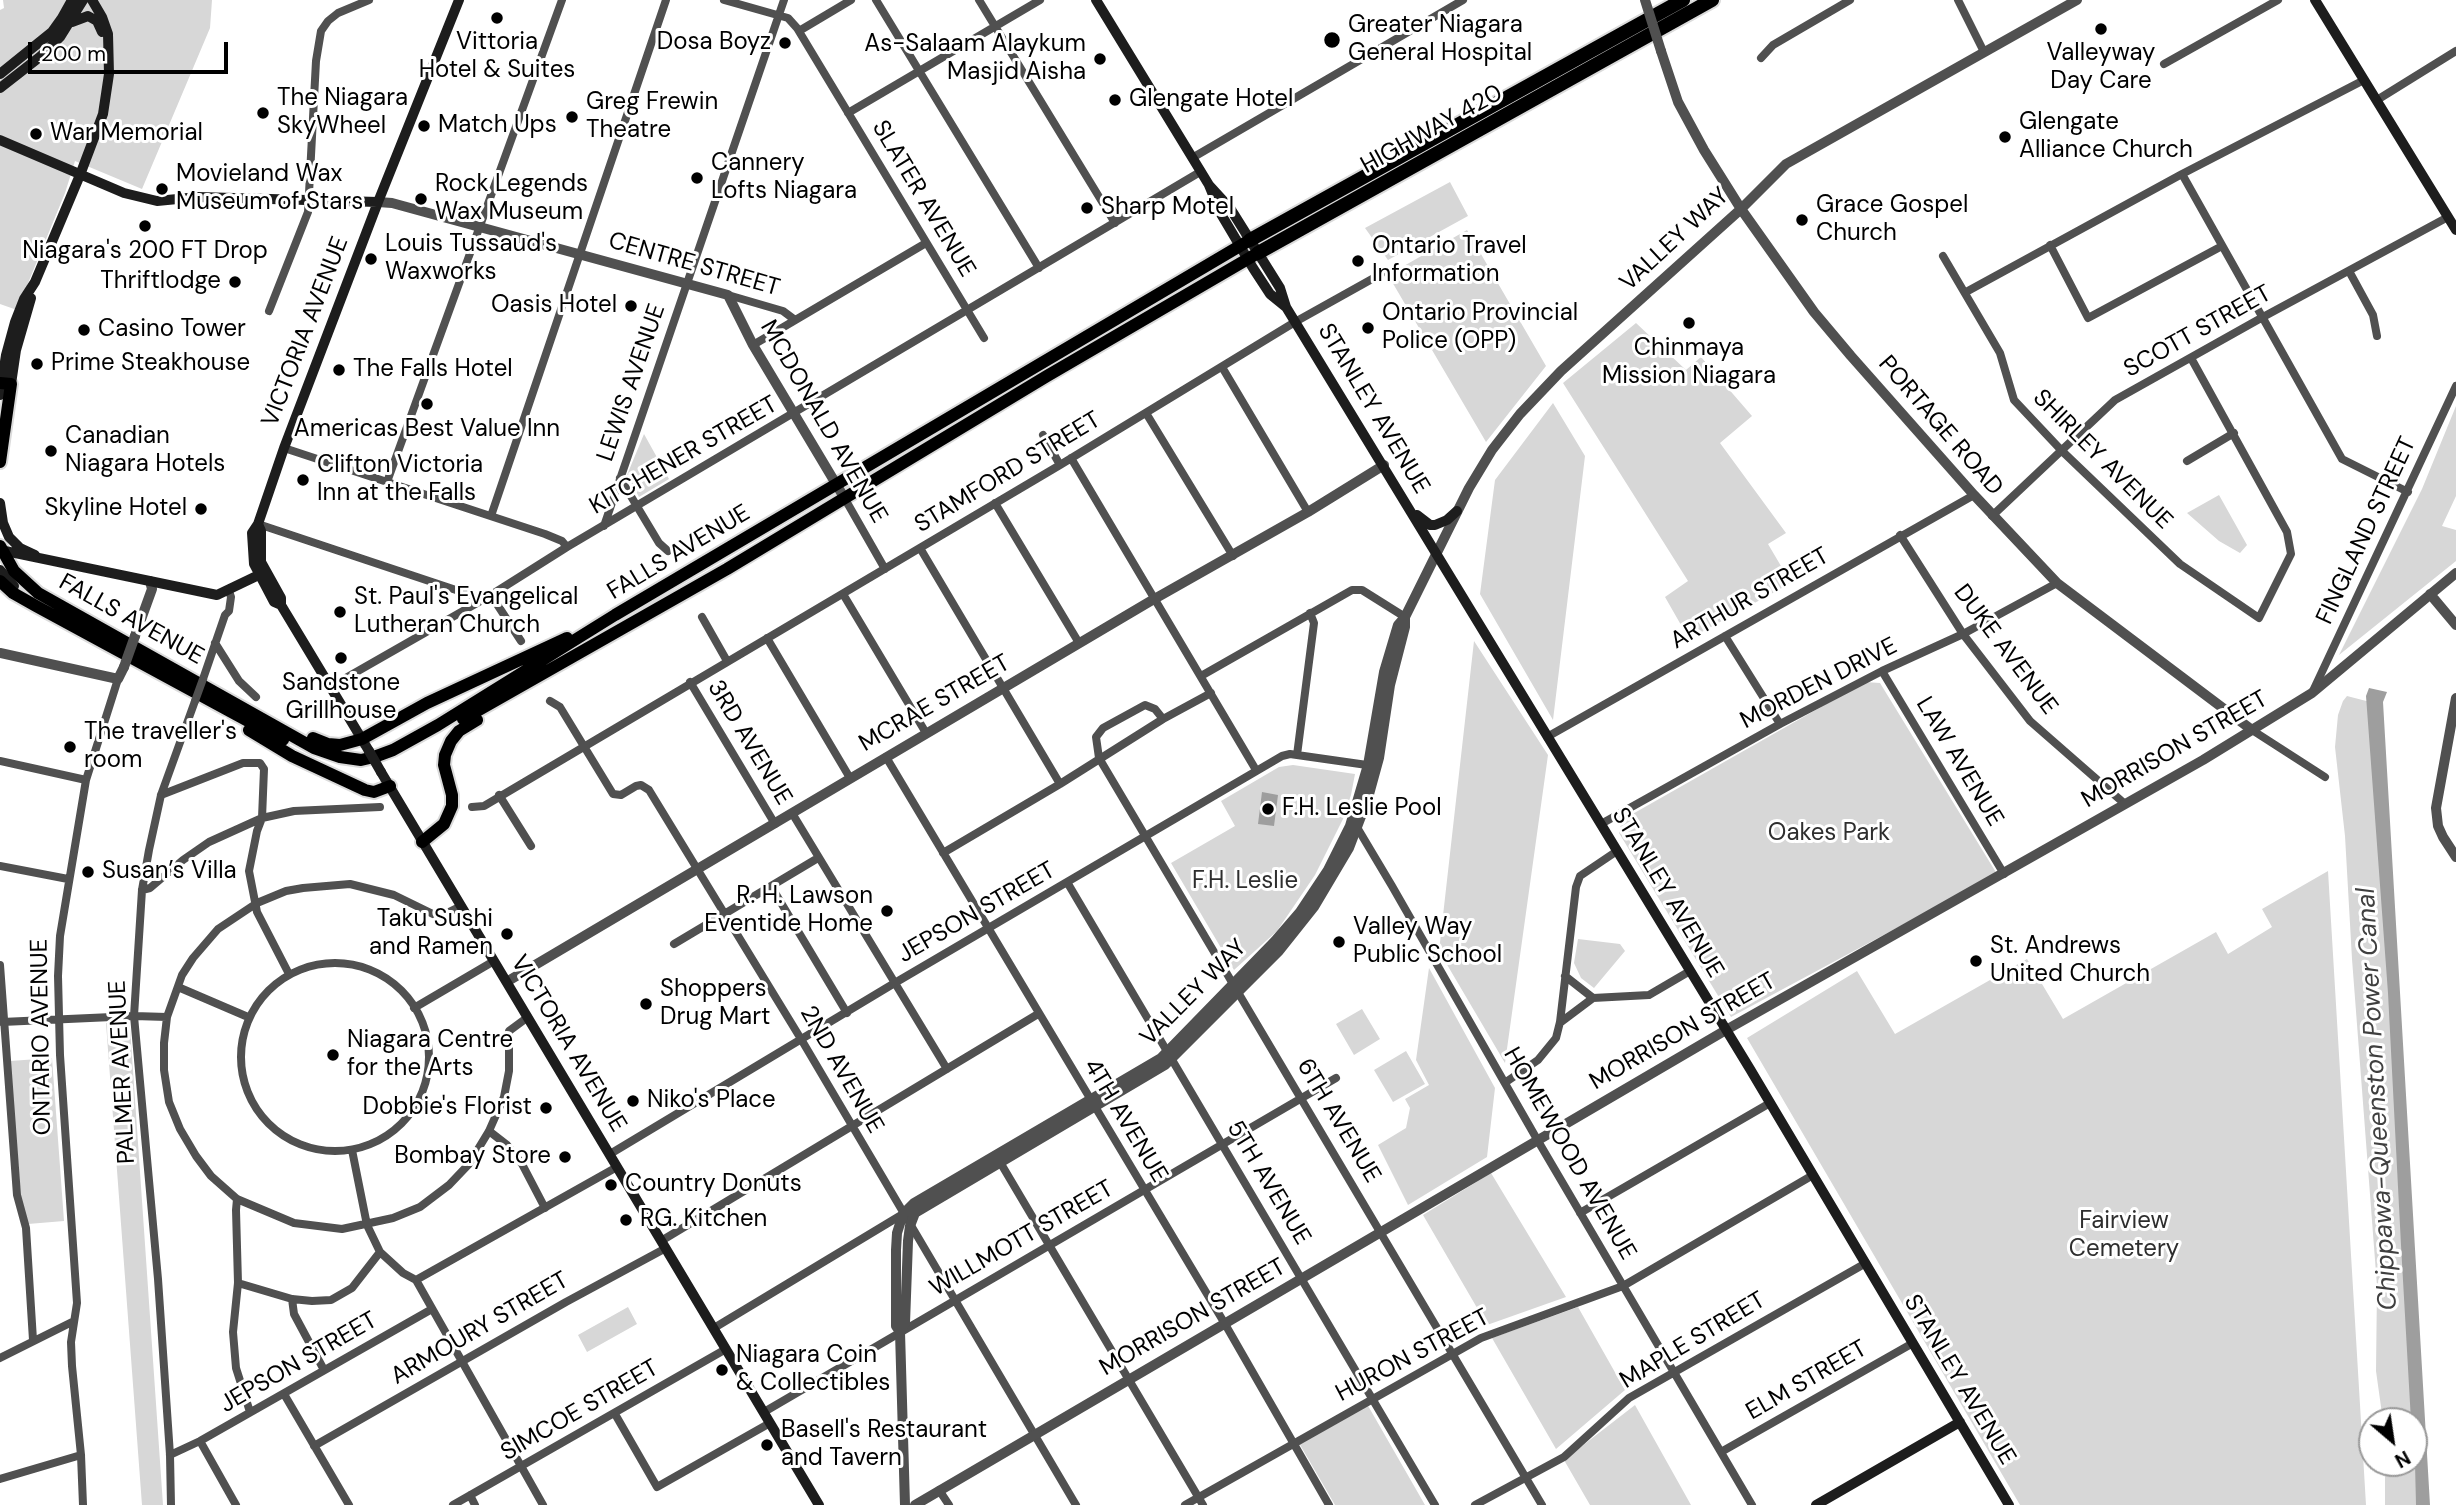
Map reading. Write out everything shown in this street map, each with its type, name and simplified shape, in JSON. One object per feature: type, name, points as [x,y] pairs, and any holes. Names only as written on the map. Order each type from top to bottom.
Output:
[{"type":"highway","name":"HIGHWAY 420","points":[[1247,250],[1683,0]]},
{"type":"highway","name":"HIGHWAY 420","points":[[1247,250],[1712,0]]},
{"type":"highway","name":"FALLS AVENUE","points":[[1,549],[14,571],[38,593],[319,759],[340,765],[364,766],[388,760],[410,750],[727,569],[1002,404],[1247,250]]},
{"type":"highway","name":"FALLS AVENUE","points":[[48,611],[314,748],[340,757],[361,760],[382,755],[405,744],[615,615],[836,485],[1247,250]]},
{"type":"highway","points":[[0,462],[3,386]]},
{"type":"highway","points":[[0,582],[13,593],[48,611]]},
{"type":"highway","points":[[203,691],[228,692],[328,744],[349,744],[427,703],[615,615]]},
{"type":"highway","points":[[422,842],[444,824],[452,806],[453,795],[444,765],[451,741],[459,731],[531,687],[555,666]]},
{"type":"highway","points":[[203,691],[223,716],[292,756],[374,792],[390,786]]},
{"type":"main road","points":[[0,74],[52,32],[72,0]]},
{"type":"main road","points":[[0,88],[48,49],[70,23],[83,0]]},
{"type":"main road","points":[[3,386],[35,282],[103,114],[108,83],[108,51],[105,22],[92,0]]},
{"type":"main road","name":"VICTORIA AVENUE","points":[[459,0],[378,202],[284,448],[258,524],[252,533],[254,564],[262,574],[274,602],[281,605],[508,981],[819,1505]]},
{"type":"main road","name":"STANLEY AVENUE","points":[[1096,0],[1200,172],[1224,199],[1247,250],[1280,288],[1286,307],[1770,1103],[1960,1422],[2004,1503]]},
{"type":"main road","points":[[2315,0],[2456,230]]},
{"type":"main road","points":[[70,23],[83,16],[93,18],[100,25],[108,51]]},
{"type":"main road","points":[[0,140],[124,193],[157,201],[198,197],[378,202]]},
{"type":"main road","points":[[0,503],[5,528],[12,541],[40,558]]},
{"type":"main road","points":[[1409,509],[1422,520],[1434,525],[1447,520],[1457,511]]},
{"type":"main road","points":[[1,549],[29,558],[40,558],[217,595],[262,574]]},
{"type":"main road","name":"FALLS AVENUE","points":[[0,570],[15,587],[48,611]]},
{"type":"main road","points":[[1816,1505],[1960,1422]]},
{"type":"street","points":[[270,311],[308,212],[314,85],[321,32],[328,21],[338,13],[369,0]]},
{"type":"street","points":[[387,482],[562,0]]},
{"type":"street","points":[[491,516],[666,0]]},
{"type":"street","points":[[724,0],[779,15]]},
{"type":"street","name":"LEWIS AVENUE","points":[[604,526],[784,0]]},
{"type":"street","points":[[799,32],[851,0]]},
{"type":"street","points":[[876,0],[1039,268]]},
{"type":"street","points":[[979,0],[1115,223]]},
{"type":"street","points":[[848,113],[1040,0]]},
{"type":"street","points":[[1192,158],[1463,0]]},
{"type":"street","name":"PORTAGE ROAD","points":[[1645,0],[1688,123],[1741,209],[1814,312],[1992,516],[2057,583],[2252,730],[2325,777]]},
{"type":"street","points":[[1762,58],[1773,45],[1850,0]]},
{"type":"street","points":[[1958,0],[1983,52]]},
{"type":"street","name":"VALLEY WAY","points":[[910,1226],[915,1213],[998,1159],[1092,1104],[1155,1072],[1236,988],[1279,951],[1314,907],[1354,828],[1372,766],[1405,627],[1405,617],[1457,511],[1492,450],[1520,414],[1551,381],[1741,209],[1786,164],[2077,0]]},
{"type":"street","points":[[2164,65],[2278,0]]},
{"type":"street","name":"SLATER AVENUE","points":[[779,15],[788,18],[799,32],[984,338]]},
{"type":"street","points":[[2377,100],[2455,53]]},
{"type":"street","points":[[1966,292],[2182,174],[2364,80]]},
{"type":"street","name":"KITCHENER STREET","points":[[330,687],[487,597],[1200,172]]},
{"type":"street","points":[[2182,174],[2342,459],[2408,492]]},
{"type":"street","name":"CENTRE STREET","points":[[378,202],[392,203],[728,295],[783,312],[795,320]]},
{"type":"street","name":"SCOTT STREET","points":[[1992,516],[2116,400],[2263,317],[2448,218]]},
{"type":"street","points":[[753,345],[926,243]]},
{"type":"street","points":[[2050,245],[2088,318],[2222,246]]},
{"type":"street","name":"SHIRLEY AVENUE","points":[[1943,256],[2000,353],[2014,400],[2062,451],[2180,564],[2259,617],[2291,554],[2287,532],[2234,433]]},
{"type":"street","points":[[2349,271],[2373,315],[2377,336]]},
{"type":"street","name":"STAMFORD STREET","points":[[472,807],[484,806],[1295,322],[1381,274]]},
{"type":"street","name":"MCDONALD AVENUE","points":[[728,295],[753,345],[885,569]]},
{"type":"street","points":[[2187,461],[2234,433],[2191,358]]},
{"type":"street","points":[[1222,367],[1308,512]]},
{"type":"street","name":"FINGLAND STREET","points":[[2312,692],[2456,386]]},
{"type":"street","points":[[1146,413],[1233,556]]},
{"type":"street","points":[[1043,435],[1060,464]]},
{"type":"street","points":[[284,448],[545,534],[562,541],[567,547]]},
{"type":"street","points":[[1071,458],[1256,770]]},
{"type":"street","name":"MCRAE STREET","points":[[508,981],[1384,465]]},
{"type":"street","points":[[620,478],[659,543],[668,551]]},
{"type":"street","name":"ARTHUR STREET","points":[[1547,737],[1974,495]]},
{"type":"street","points":[[995,503],[1079,643]]},
{"type":"street","points":[[258,524],[487,597],[521,641]]},
{"type":"street","name":"DUKE AVENUE","points":[[1900,535],[1963,634],[2030,721],[2126,804]]},
{"type":"street","points":[[919,548],[1060,784]]},
{"type":"street","name":"MORRISON STREET","points":[[915,1505],[1726,1030],[2004,874],[2252,730],[2312,692],[2456,573]]},
{"type":"street","name":"ONTARIO AVENUE","points":[[83,1505],[71,1342],[77,1303],[58,1018],[60,936],[86,780],[118,679],[152,589],[150,581]]},
{"type":"street","name":"MORDEN DRIVE","points":[[1601,824],[1780,724],[1882,671],[1963,634],[2057,583]]},
{"type":"street","points":[[1201,676],[1344,592],[1362,590],[1405,617]]},
{"type":"street","name":"PALMER AVENUE","points":[[172,1505],[134,1016],[142,890],[161,795],[203,691],[215,643],[230,606],[229,591]]},
{"type":"street","points":[[843,593],[926,733]]},
{"type":"street","points":[[2430,594],[2456,625]]},
{"type":"street","points":[[1297,755],[1314,623],[1310,612]]},
{"type":"street","points":[[702,617],[727,661]]},
{"type":"street","points":[[1725,635],[1780,724]]},
{"type":"street","points":[[767,638],[850,778]]},
{"type":"street","points":[[215,643],[239,681],[256,696]]},
{"type":"street","points":[[0,653],[118,679]]},
{"type":"street","name":"LAW AVENUE","points":[[1882,671],[2004,874]]},
{"type":"street","name":"3RD AVENUE","points":[[690,682],[775,824]]},
{"type":"street","points":[[943,853],[1163,719],[1211,693]]},
{"type":"street","points":[[2456,698],[2436,808],[2438,826],[2456,857]]},
{"type":"street","name":"2ND AVENUE","points":[[550,701],[560,707],[609,790],[616,796],[636,786],[645,786],[649,790],[726,913],[1076,1505]]},
{"type":"street","points":[[1099,758],[1096,737],[1103,728],[1145,705],[1154,709],[1163,719]]},
{"type":"street","name":"JEPSON STREET","points":[[610,1154],[1282,756],[1297,755],[1372,766]]},
{"type":"street","name":"4TH AVENUE","points":[[886,757],[1225,1324],[1329,1505]]},
{"type":"street","name":"6TH AVENUE","points":[[1099,758],[1542,1505]]},
{"type":"street","points":[[0,761],[86,780]]},
{"type":"street","points":[[161,795],[243,763],[260,763],[264,769],[262,818],[250,863],[251,883],[257,912],[289,974]]},
{"type":"street","points":[[499,795],[531,846]]},
{"type":"street","points":[[142,890],[150,888],[209,842],[262,818],[294,811],[380,807]]},
{"type":"street","name":"3RD AVENUE","points":[[792,813],[893,984],[947,1069]]},
{"type":"street","name":"HOMEWOOD AVENUE","points":[[1354,828],[1506,1082],[1752,1505]]},
{"type":"street","points":[[2448,846],[2456,837]]},
{"type":"street","points":[[1506,1082],[1538,1060],[1556,1038],[1576,887],[1580,876],[1617,851]]},
{"type":"street","points":[[674,944],[818,858]]},
{"type":"street","points":[[0,866],[68,879]]},
{"type":"street","name":"5TH AVENUE","points":[[1067,882],[1435,1505]]},
{"type":"street","points":[[461,906],[439,916],[394,895],[350,884],[303,888],[286,891],[257,903],[218,929],[192,958],[178,987],[167,1017],[164,1043],[164,1070],[169,1102],[180,1129],[196,1156],[211,1176],[237,1199],[294,1223],[342,1230],[393,1219],[420,1207],[449,1185],[469,1164],[489,1131],[504,1097],[509,1071],[509,1031],[528,1017]]},
{"type":"street","points":[[771,886],[847,1013]]},
{"type":"street","points":[[414,1007],[494,961]]},
{"type":"street","points":[[330,963],[362,966],[388,980],[403,992],[414,1007],[423,1026],[428,1063],[416,1104],[403,1123],[379,1140],[352,1150],[329,1150],[294,1142],[272,1128],[258,1112],[248,1091],[242,1067],[242,1041],[248,1017],[261,998],[289,974],[330,963]]},
{"type":"street","points":[[0,965],[2,1022],[17,1195],[26,1228],[33,1340]]},
{"type":"street","points":[[1560,1022],[1593,998],[1649,995],[1690,971]]},
{"type":"street","points":[[1565,976],[1593,998]]},
{"type":"street","points":[[178,987],[248,1017]]},
{"type":"street","name":"ARMOURY STREET","points":[[314,1446],[663,1245],[1038,1014]]},
{"type":"street","points":[[2,1022],[58,1018],[167,1017]]},
{"type":"street","name":"WILLMOTT STREET","points":[[764,1412],[1336,1078]]},
{"type":"street","points":[[1580,1213],[1770,1103]]},
{"type":"street","points":[[489,1131],[507,1145],[523,1164],[545,1208]]},
{"type":"street","points":[[352,1150],[367,1225],[380,1252],[416,1280],[543,1505]]},
{"type":"street","points":[[998,1159],[1201,1501]]},
{"type":"street","name":"VALLEY WAY","points":[[903,1214],[914,1203],[998,1159]]},
{"type":"street","points":[[416,1280],[617,1167]]},
{"type":"street","name":"HURON STREET","points":[[1185,1505],[1201,1501],[1293,1443],[1481,1338],[1623,1286],[1813,1175]]},
{"type":"street","points":[[237,1199],[238,1283],[234,1301],[233,1332],[236,1368],[250,1412]]},
{"type":"street","points":[[714,1328],[903,1214]]},
{"type":"street","points":[[900,1332],[896,1326],[896,1250],[903,1214]]},
{"type":"street","points":[[905,1505],[900,1332],[905,1323],[910,1226]]},
{"type":"street","points":[[238,1283],[292,1299],[331,1300],[352,1288],[380,1252]]},
{"type":"street","name":"MAPLE STREET","points":[[1475,1505],[1564,1457],[1629,1398],[1866,1263]]},
{"type":"street","points":[[292,1299],[294,1314],[324,1370]]},
{"type":"street","name":"JEPSON STREET","points":[[170,1455],[184,1450],[432,1309]]},
{"type":"street","points":[[0,1358],[74,1321]]},
{"type":"street","name":"ELM STREET","points":[[1721,1452],[1913,1343]]},
{"type":"street","name":"SIMCOE STREET","points":[[453,1505],[726,1349]]},
{"type":"street","points":[[284,1394],[349,1505]]},
{"type":"street","points":[[615,1413],[657,1488],[770,1423]]},
{"type":"street","points":[[200,1441],[236,1505]]},
{"type":"street","points":[[0,1479],[81,1455]]},
{"type":"street","points":[[939,1490],[948,1505]]},
{"type":"street","points":[[470,1495],[475,1505]]},
{"type":"green space","points":[[3,0],[212,0],[210,28],[142,189],[75,161],[65,193],[17,310],[0,304],[0,10],[4,8]]},
{"type":"green space","points":[[1450,182],[1468,216],[1388,260],[1365,228]]},
{"type":"green space","points":[[1467,230],[1546,366],[1486,442],[1388,275]]},
{"type":"green space","points":[[1636,323],[1686,370],[1701,357],[1752,416],[1720,443],[1786,533],[1768,544],[1791,583],[1689,639],[1665,597],[1688,581],[1563,383]]},
{"type":"green space","points":[[1553,403],[1585,456],[1553,720],[1480,594],[1495,480]]},
{"type":"green space","points":[[2456,406],[2456,496],[2442,526],[2456,530],[2456,561],[2339,655],[2422,489]]},
{"type":"green space","points":[[644,434],[669,479],[639,497],[627,475]]},
{"type":"green space","points":[[2219,495],[2247,545],[2240,553],[2219,541],[2187,513]]},
{"type":"green space","points":[[1474,641],[1548,755],[1505,1063],[1439,951]]},
{"type":"green space","name":"Oakes Park","points":[[1865,682],[1880,683],[1997,874],[1731,1017],[1619,833],[1622,820]]},
{"type":"green space","points":[[2347,696],[2374,703],[2414,1407],[2381,1407],[2376,1371],[2377,1286],[2345,836],[2335,747],[2338,715]]},
{"type":"green space","name":"F.H. Leslie","points":[[1293,765],[1355,774],[1351,795],[1343,819],[1315,875],[1277,931],[1234,970],[1171,863],[1235,826],[1221,801],[1279,767]]},
{"type":"green space","name":"Fairview Cemetery","points":[[2328,871],[2360,1407],[2358,1407],[2358,1477],[2364,1477],[2366,1505],[2020,1505],[1747,1038],[1857,971],[1895,1034],[2027,959],[2063,1019],[2216,932],[2228,954],[2272,927],[2262,909]]},
{"type":"green space","points":[[1578,939],[1620,944],[1625,951],[1594,988],[1581,978],[1574,963]]},
{"type":"green space","points":[[1429,968],[1495,1088],[1487,1157],[1408,1205],[1378,1145],[1406,1128],[1410,1108],[1405,1099],[1429,1085],[1416,1060]]},
{"type":"green space","points":[[1362,1009],[1380,1039],[1354,1055],[1336,1024]]},
{"type":"green space","points":[[106,1023],[128,1023],[130,1027],[163,1505],[142,1505]]},
{"type":"green space","points":[[1406,1051],[1425,1084],[1393,1102],[1374,1070]]},
{"type":"green space","points":[[52,1058],[64,1221],[28,1224],[21,1199],[10,1061]]},
{"type":"green space","points":[[1491,1173],[1566,1297],[1487,1325],[1423,1215]]},
{"type":"green space","points":[[628,1307],[637,1324],[587,1352],[578,1335]]},
{"type":"green space","points":[[1578,1307],[1625,1390],[1556,1449],[1492,1338]]},
{"type":"green space","points":[[1367,1404],[1425,1505],[1335,1505],[1299,1443]]},
{"type":"green space","points":[[1635,1405],[1691,1505],[1590,1505],[1564,1460]]},
{"type":"green space","points":[[2385,1477],[2417,1477],[2419,1505],[2385,1505]]},
{"type":"shaded area","name":"Chippawa-Queenston Power Canal","points":[[2369,688],[2387,692],[2383,702],[2424,1407],[2410,1407],[2388,993],[2366,696]]},
{"type":"shaded area","name":"F.H. Leslie Pool","points":[[1262,792],[1278,795],[1274,826],[1258,824]]},
{"type":"shaded area","name":"Chippawa-Queenston Power Canal","points":[[2428,1471],[2430,1505],[2416,1505],[2415,1477],[2428,1477]]},
{"type":"place","name":"Vittoria Hotel & Suites","points":[[497,18]]},
{"type":"place","name":"Valleyway Day Care","points":[[2101,29]]},
{"type":"place","name":"Greater Niagara General Hospital","points":[[1332,40]]},
{"type":"place","name":"Dosa Boyz","points":[[785,43]]},
{"type":"place","name":"As-Salaam Alaykum Masjid Aisha","points":[[1100,59]]},
{"type":"place","name":"Glengate Hotel","points":[[1115,100]]},
{"type":"place","name":"The Niagara SkyWheel","points":[[263,113]]},
{"type":"place","name":"Greg Frewin Theatre","points":[[572,117]]},
{"type":"place","name":"Match Ups","points":[[424,126]]},
{"type":"place","name":"War Memorial","points":[[36,134]]},
{"type":"place","name":"Glengate Alliance Church","points":[[2005,137]]},
{"type":"place","name":"Cannery Lofts Niagara","points":[[697,178]]},
{"type":"place","name":"Movieland Wax Museum of Stars","points":[[162,189]]},
{"type":"place","name":"Rock Legends Wax Museum","points":[[421,199]]},
{"type":"place","name":"Sharp Motel","points":[[1087,208]]},
{"type":"place","name":"Grace Gospel Church","points":[[1802,220]]},
{"type":"place","name":"Niagara's 200 FT Drop","points":[[145,226]]},
{"type":"place","name":"Louis Tussaud's Waxworks","points":[[371,259]]},
{"type":"place","name":"Ontario Travel Information","points":[[1358,261]]},
{"type":"place","name":"Thriftlodge","points":[[235,282]]},
{"type":"place","name":"Oasis Hotel","points":[[631,306]]},
{"type":"place","name":"Chinmaya Mission Niagara","points":[[1689,323]]},
{"type":"place","name":"Ontario Provincial Police (OPP)","points":[[1368,328]]},
{"type":"place","name":"Casino Tower","points":[[84,330]]},
{"type":"place","name":"Prime Steakhouse","points":[[37,364]]},
{"type":"place","name":"The Falls Hotel","points":[[339,370]]},
{"type":"place","name":"Americas Best Value Inn","points":[[427,404]]},
{"type":"place","name":"Canadian Niagara Hotels","points":[[51,451]]},
{"type":"place","name":"Clifton Victoria Inn at the Falls","points":[[303,480]]},
{"type":"place","name":"Skyline Hotel","points":[[201,509]]},
{"type":"place","name":"St. Paul's Evangelical Lutheran Church","points":[[340,612]]},
{"type":"place","name":"Sandstone Grillhouse","points":[[341,658]]},
{"type":"place","name":"The traveller's room","points":[[70,747]]},
{"type":"place","name":"F.H. Leslie Pool","points":[[1268,809]]},
{"type":"place","name":"Susan’s Villa","points":[[88,872]]},
{"type":"place","name":"R. H. Lawson Eventide Home","points":[[887,911]]},
{"type":"place","name":"Taku Sushi and Ramen","points":[[507,934]]},
{"type":"place","name":"Valley Way Public School","points":[[1339,942]]},
{"type":"place","name":"St. Andrews United Church","points":[[1976,961]]},
{"type":"place","name":"Shoppers Drug Mart","points":[[646,1004]]},
{"type":"place","name":"Niagara Centre for the Arts","points":[[333,1055]]},
{"type":"place","name":"Niko's Place","points":[[633,1101]]},
{"type":"place","name":"Dobbie's Florist","points":[[546,1108]]},
{"type":"place","name":"Bombay Store","points":[[565,1157]]},
{"type":"place","name":"Country Donuts","points":[[611,1185]]},
{"type":"place","name":"RG. Kitchen","points":[[626,1220]]},
{"type":"place","name":"Niagara Coin & Collectibles","points":[[722,1370]]},
{"type":"place","name":"Basell's Restaurant and Tavern","points":[[767,1445]]}]
